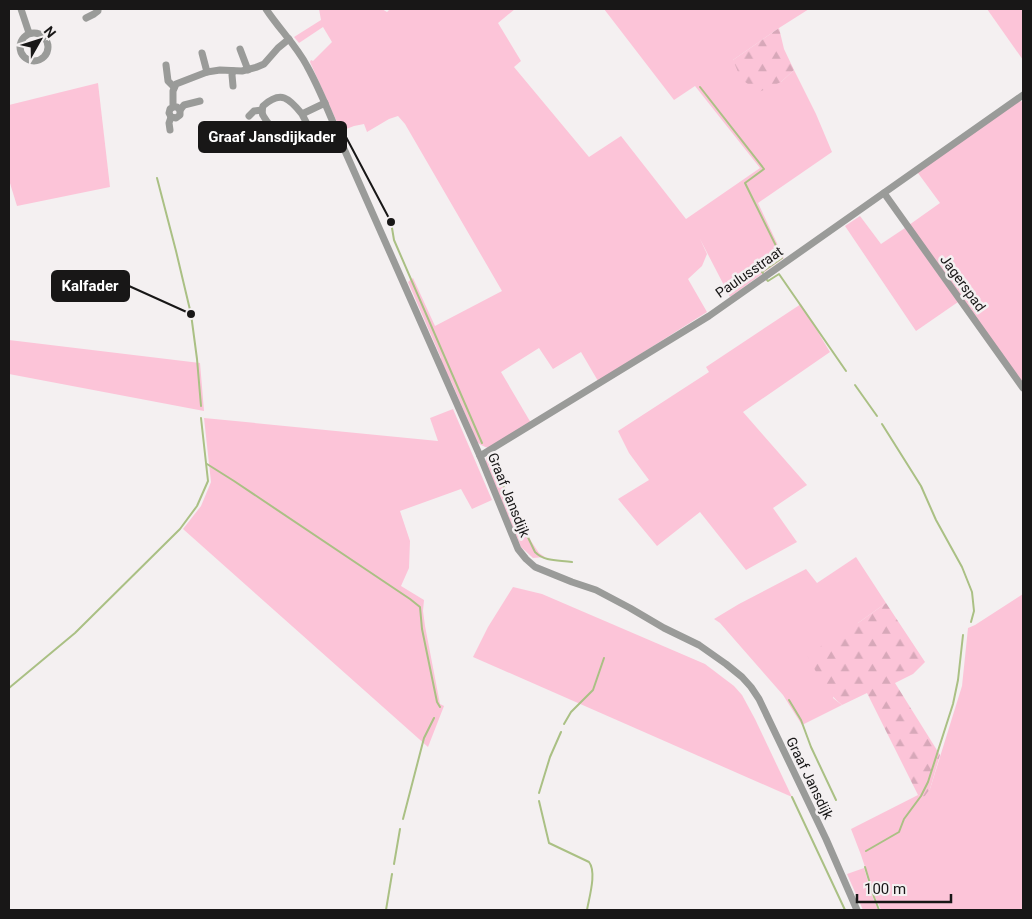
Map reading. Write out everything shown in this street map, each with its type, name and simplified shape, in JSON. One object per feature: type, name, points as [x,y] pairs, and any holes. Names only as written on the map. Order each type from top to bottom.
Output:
[{"type":"street","points":[[21,9],[29,33]]},
{"type":"street","points":[[86,18],[94,14],[98,9]]},
{"type":"street","name":"Graaf Jansdijk","points":[[266,9],[308,67],[325,103],[480,456],[518,549],[536,567],[596,590],[630,608],[699,646],[742,677],[759,699],[826,839],[857,910]]},
{"type":"street","points":[[29,33],[40,34],[48,43],[46,55],[37,61],[29,61],[23,57],[20,51],[19,44],[21,40],[29,33]]},
{"type":"street","points":[[170,130],[169,123],[171,117],[174,118],[180,115],[176,108],[172,91],[180,82],[208,72],[248,70],[264,64],[289,39]]},
{"type":"street","points":[[240,50],[248,70]]},
{"type":"street","points":[[202,53],[208,72]]},
{"type":"street","points":[[166,65],[168,81],[174,87]]},
{"type":"street","points":[[233,71],[233,86]]},
{"type":"street","name":"Paulusstraat","points":[[480,456],[709,316],[1023,95]]},
{"type":"street","points":[[275,97],[281,97],[288,99],[302,114],[310,131],[310,136],[305,144],[295,147],[288,144],[269,124],[264,118],[262,110],[263,106],[269,101],[275,97]]},
{"type":"street","points":[[176,108],[200,101]]},
{"type":"street","points":[[302,114],[325,103]]},
{"type":"street","points":[[249,116],[254,111],[262,110]]},
{"type":"street","name":"Jagerspad","points":[[884,193],[1023,388]]},
{"type":"green space","points":[[319,9],[382,9],[387,12],[390,9],[515,9],[498,23],[521,61],[514,67],[589,157],[621,136],[686,219],[760,168],[695,86],[674,100],[604,9],[809,9],[733,60],[781,82],[794,70],[832,152],[758,203],[784,258],[730,297],[700,239],[707,254],[702,266],[688,279],[707,312],[598,381],[581,352],[553,369],[539,348],[501,372],[531,423],[489,448],[479,443],[472,434],[473,432],[440,360],[441,358],[408,282],[413,278],[435,326],[502,291],[405,124],[398,116],[367,132],[364,124],[341,131],[310,62],[332,42],[323,27],[299,43],[294,37],[321,20]]},
{"type":"green space","points":[[987,9],[1023,9],[1023,60]]},
{"type":"green space","points":[[779,28],[784,49],[794,70],[781,82],[759,92],[741,79],[733,60]]},
{"type":"green space","points":[[98,83],[110,187],[17,206],[9,180],[9,105]]},
{"type":"green space","points":[[1017,97],[1023,103],[1023,383],[909,225],[940,203],[915,169]]},
{"type":"green space","points":[[860,216],[881,244],[905,228],[958,302],[916,331],[845,226]]},
{"type":"green space","points":[[801,304],[830,352],[743,412],[807,485],[773,508],[797,542],[746,570],[700,512],[657,546],[618,499],[649,480],[629,453],[618,431],[709,372],[706,367]]},
{"type":"green space","points":[[9,340],[200,363],[204,411],[9,374]]},
{"type":"green space","points":[[453,409],[492,500],[472,509],[461,489],[400,511],[410,541],[409,568],[401,586],[424,600],[425,626],[440,704],[444,706],[428,747],[183,529],[201,506],[211,482],[204,418],[438,441],[430,418]]},
{"type":"green space","points":[[489,454],[531,541],[539,553],[545,557],[533,558],[521,547],[486,464],[486,458]]},
{"type":"green space","points":[[856,557],[886,603],[858,623],[833,698],[842,705],[802,725],[783,695],[720,623],[714,619],[806,569],[817,583]]},
{"type":"green space","points":[[513,587],[542,594],[705,664],[734,686],[742,695],[792,797],[473,657],[488,627]]},
{"type":"green space","points":[[1023,594],[1023,910],[881,910],[851,829],[918,795],[921,800],[930,789],[962,686],[968,628]]},
{"type":"green space","points":[[886,603],[925,662],[913,674],[895,683],[940,755],[930,789],[921,801],[867,693],[842,705],[818,676],[807,655]]},
{"type":"green space","points":[[864,868],[878,910],[863,910],[847,874]]},
{"type":"waterway","points":[[700,87],[764,169],[745,183],[782,258],[763,273]]},
{"type":"waterway","points":[[157,178],[191,314],[201,406]]},
{"type":"waterway","points":[[391,222],[394,240],[482,443]]},
{"type":"waterway","points":[[767,280],[779,274],[846,371]]},
{"type":"waterway","points":[[855,385],[877,416]]},
{"type":"waterway","points":[[9,688],[75,633],[180,529],[197,506],[208,481],[201,418]]},
{"type":"waterway","points":[[882,424],[921,486],[936,520],[962,567],[972,592],[974,611],[971,622]]},
{"type":"waterway","points":[[490,458],[535,552],[543,558],[572,562]]},
{"type":"waterway","points":[[207,464],[420,607],[422,629],[437,702],[440,707]]},
{"type":"waterway","points":[[866,851],[899,832],[904,819],[921,796],[928,782],[953,704],[958,680],[963,635]]},
{"type":"waterway","points":[[564,724],[571,712],[593,690],[604,658]]},
{"type":"waterway","points":[[789,700],[801,720],[811,747],[836,800]]},
{"type":"waterway","points":[[403,819],[424,738],[434,718]]},
{"type":"waterway","points":[[539,793],[550,757],[561,732]]},
{"type":"waterway","points":[[792,797],[845,910]]},
{"type":"waterway","points":[[539,801],[549,843],[589,862],[591,866],[592,885],[587,910]]},
{"type":"waterway","points":[[394,864],[400,829]]},
{"type":"waterway","points":[[865,867],[879,910]]},
{"type":"waterway","points":[[386,910],[392,874]]},
{"type":"place","name":"Graaf Jansdijkader","points":[[391,222]]},
{"type":"place","name":"Kalfader","points":[[191,314]]}]
